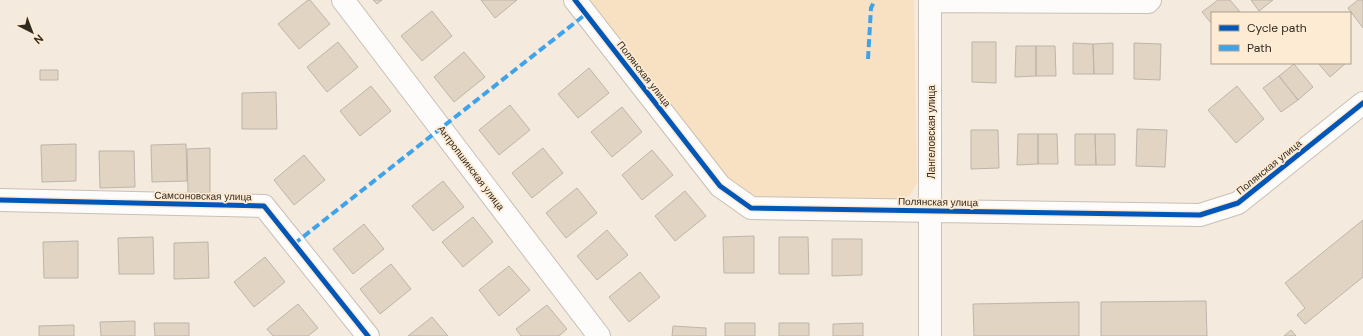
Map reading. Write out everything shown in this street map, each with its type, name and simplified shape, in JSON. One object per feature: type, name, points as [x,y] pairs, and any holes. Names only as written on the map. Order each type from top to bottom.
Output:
[{"type":"street","name":"Антропшинская улица","points":[[343,0],[599,336]]},
{"type":"street","name":"Полянская улица","points":[[575,0],[720,186],[751,208],[1200,215],[1238,203],[1363,103]]},
{"type":"street","name":"Лангеловская улица","points":[[930,0],[930,336]]},
{"type":"street","points":[[930,0],[1148,2],[1150,0]]},
{"type":"street","name":"Самсоновская улица","points":[[0,200],[264,206],[368,336]]},
{"type":"shaded area","points":[[585,0],[914,0],[917,183],[911,194],[900,203],[753,199],[727,182]]},
{"type":"building","points":[[310,0],[330,24],[299,49],[278,24]]},
{"type":"building","points":[[373,0],[382,0],[377,4]]},
{"type":"building","points":[[481,0],[517,0],[495,18]]},
{"type":"building","points":[[1218,0],[1230,0],[1240,12],[1211,12],[1211,23],[1202,12]]},
{"type":"building","points":[[1251,0],[1273,0],[1259,11]]},
{"type":"building","points":[[1358,0],[1363,0],[1363,28],[1348,8]]},
{"type":"building","points":[[432,11],[452,36],[422,61],[401,36]]},
{"type":"building","points":[[338,42],[358,67],[327,92],[307,67]]},
{"type":"building","points":[[972,42],[996,42],[996,83],[972,82]]},
{"type":"building","points":[[1073,43],[1093,44],[1094,74],[1073,74]]},
{"type":"building","points":[[1113,43],[1113,74],[1094,74],[1093,44]]},
{"type":"building","points":[[1134,43],[1161,44],[1160,80],[1134,79]]},
{"type":"building","points":[[1016,46],[1036,46],[1036,76],[1015,77]]},
{"type":"building","points":[[1036,46],[1055,46],[1056,76],[1036,76]]},
{"type":"building","points":[[464,52],[485,77],[454,102],[434,77]]},
{"type":"building","points":[[1294,64],[1313,87],[1298,100],[1279,76]]},
{"type":"building","points":[[1319,64],[1345,64],[1330,77]]},
{"type":"building","points":[[589,68],[609,93],[578,118],[558,94]]},
{"type":"building","points":[[40,70],[58,70],[58,80],[40,80]]},
{"type":"building","points":[[1279,76],[1298,100],[1281,112],[1263,88]]},
{"type":"building","points":[[371,86],[391,111],[360,136],[340,111]]},
{"type":"building","points":[[1237,86],[1264,119],[1236,143],[1208,110]]},
{"type":"building","points":[[276,92],[277,129],[242,129],[242,93]]},
{"type":"building","points":[[510,105],[530,130],[499,155],[479,130]]},
{"type":"building","points":[[622,107],[642,132],[612,157],[591,132]]},
{"type":"building","points":[[1137,129],[1167,130],[1165,167],[1136,166]]},
{"type":"building","points":[[971,130],[998,130],[999,168],[971,169]]},
{"type":"building","points":[[1018,134],[1038,134],[1038,164],[1017,165]]},
{"type":"building","points":[[1038,134],[1057,134],[1058,164],[1038,164]]},
{"type":"building","points":[[1075,134],[1095,134],[1096,165],[1075,165]]},
{"type":"building","points":[[1095,134],[1115,134],[1115,165],[1096,165]]},
{"type":"building","points":[[76,144],[76,181],[42,182],[41,145]]},
{"type":"building","points":[[186,144],[187,181],[152,182],[151,145]]},
{"type":"building","points":[[210,148],[210,193],[188,193],[187,149]]},
{"type":"building","points":[[543,148],[563,173],[532,198],[512,173]]},
{"type":"building","points":[[652,150],[673,175],[642,200],[622,175]]},
{"type":"building","points":[[99,151],[134,151],[135,187],[100,188]]},
{"type":"building","points":[[304,155],[325,180],[294,205],[274,180]]},
{"type":"building","points":[[443,181],[464,207],[433,231],[412,206]]},
{"type":"building","points":[[577,188],[597,213],[566,238],[546,213]]},
{"type":"building","points":[[685,191],[706,216],[675,241],[655,216]]},
{"type":"building","points":[[473,217],[493,242],[463,267],[442,242]]},
{"type":"building","points":[[1363,220],[1363,277],[1305,324],[1297,315],[1305,308],[1285,283]]},
{"type":"building","points":[[364,224],[384,249],[353,274],[333,249]]},
{"type":"building","points":[[607,230],[628,255],[597,280],[577,256]]},
{"type":"building","points":[[754,236],[754,273],[724,273],[723,237]]},
{"type":"building","points":[[153,237],[154,274],[119,274],[118,238]]},
{"type":"building","points":[[779,237],[808,237],[809,274],[779,274]]},
{"type":"building","points":[[832,239],[862,239],[862,275],[832,276]]},
{"type":"building","points":[[78,241],[78,278],[44,278],[43,242]]},
{"type":"building","points":[[208,242],[209,278],[174,279],[174,243]]},
{"type":"building","points":[[265,257],[285,282],[254,307],[234,282]]},
{"type":"building","points":[[391,264],[411,289],[380,314],[360,289]]},
{"type":"building","points":[[509,266],[530,290],[499,316],[479,290]]},
{"type":"building","points":[[640,272],[660,297],[629,322],[609,297]]},
{"type":"building","points":[[1206,301],[1207,336],[1101,336],[1101,302]]},
{"type":"building","points":[[1079,302],[1079,336],[974,336],[973,304]]},
{"type":"building","points":[[298,304],[318,328],[308,336],[273,336],[267,329]]},
{"type":"building","points":[[547,305],[567,329],[559,336],[521,336],[516,329]]},
{"type":"building","points":[[432,317],[448,336],[408,336]]},
{"type":"building","points":[[135,321],[135,336],[101,336],[100,322]]},
{"type":"building","points":[[154,323],[189,323],[189,336],[155,336]]},
{"type":"building","points":[[725,323],[755,323],[755,336],[725,336]]},
{"type":"building","points":[[779,323],[809,323],[809,336],[779,336]]},
{"type":"building","points":[[863,323],[863,336],[833,336],[833,324]]},
{"type":"building","points":[[74,325],[74,336],[39,336],[39,326]]},
{"type":"building","points":[[673,326],[706,328],[706,336],[672,336]]},
{"type":"building","points":[[1291,330],[1296,336],[1284,336]]},
{"type":"marked path","points":[[868,59],[871,8],[875,0]]},
{"type":"marked path","points":[[294,244],[586,14]]},
{"type":"cycle path","points":[[575,0],[720,186],[751,208],[1200,215],[1238,203],[1363,103]]},
{"type":"cycle path","points":[[0,200],[264,206],[368,336]]}]
